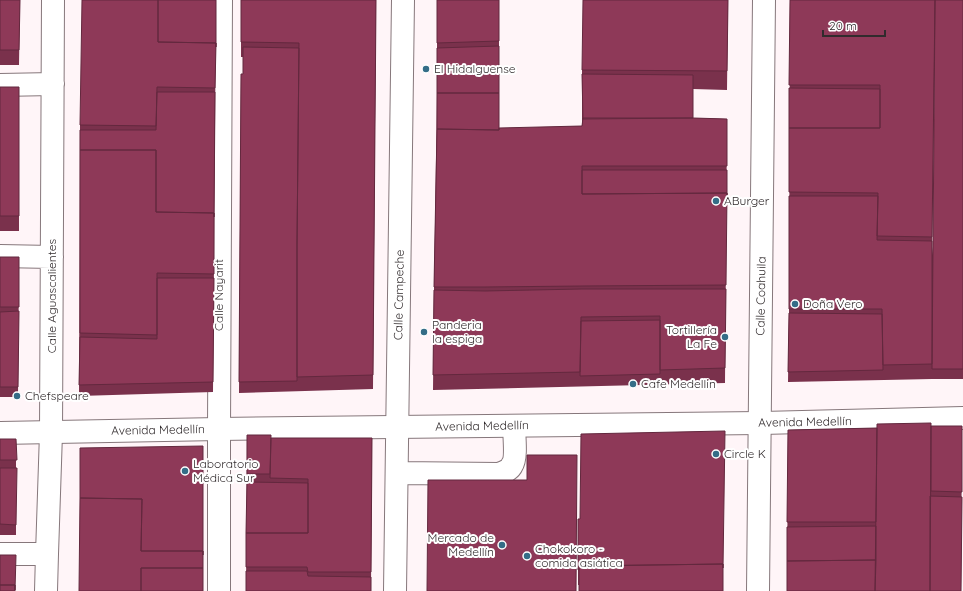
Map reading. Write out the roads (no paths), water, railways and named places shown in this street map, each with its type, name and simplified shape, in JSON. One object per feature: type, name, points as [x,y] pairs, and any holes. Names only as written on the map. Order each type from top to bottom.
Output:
[{"type":"street","name":"Calle Aguascalientes","points":[[46,591],[51,433],[53,0]]},
{"type":"street","name":"Calle Nayarit","points":[[219,591],[221,0]]},
{"type":"street","name":"Calle Campeche","points":[[395,591],[403,0]]},
{"type":"street","name":"Calle Coahuila","points":[[758,591],[764,0]]},
{"type":"street","points":[[0,85],[53,84]]},
{"type":"street","points":[[0,256],[52,257]]},
{"type":"street","name":"Avenida Medellín","points":[[0,433],[219,428],[760,423],[963,418]]},
{"type":"street","points":[[396,473],[499,474],[507,471],[512,466],[514,458],[514,426]]},
{"type":"street","points":[[0,554],[47,554]]},
{"type":"place","name":"El Hidalguense","points":[[426,69]]},
{"type":"place","name":"ABurger","points":[[716,201]]},
{"type":"place","name":"Doña Vero","points":[[795,304]]},
{"type":"place","name":"Panderia la espiga","points":[[424,332]]},
{"type":"place","name":"Tortillería La Fe","points":[[725,337]]},
{"type":"place","name":"Cafe Medellin","points":[[633,384]]},
{"type":"place","name":"Chefspeare","points":[[17,396]]},
{"type":"place","name":"Circle K","points":[[716,454]]},
{"type":"place","name":"Laboratorio Médica Sur","points":[[185,471]]},
{"type":"place","name":"Mercado de Medellín","points":[[502,545]]},
{"type":"place","name":"Chokokoro - comida asiática","points":[[527,556]]}]
